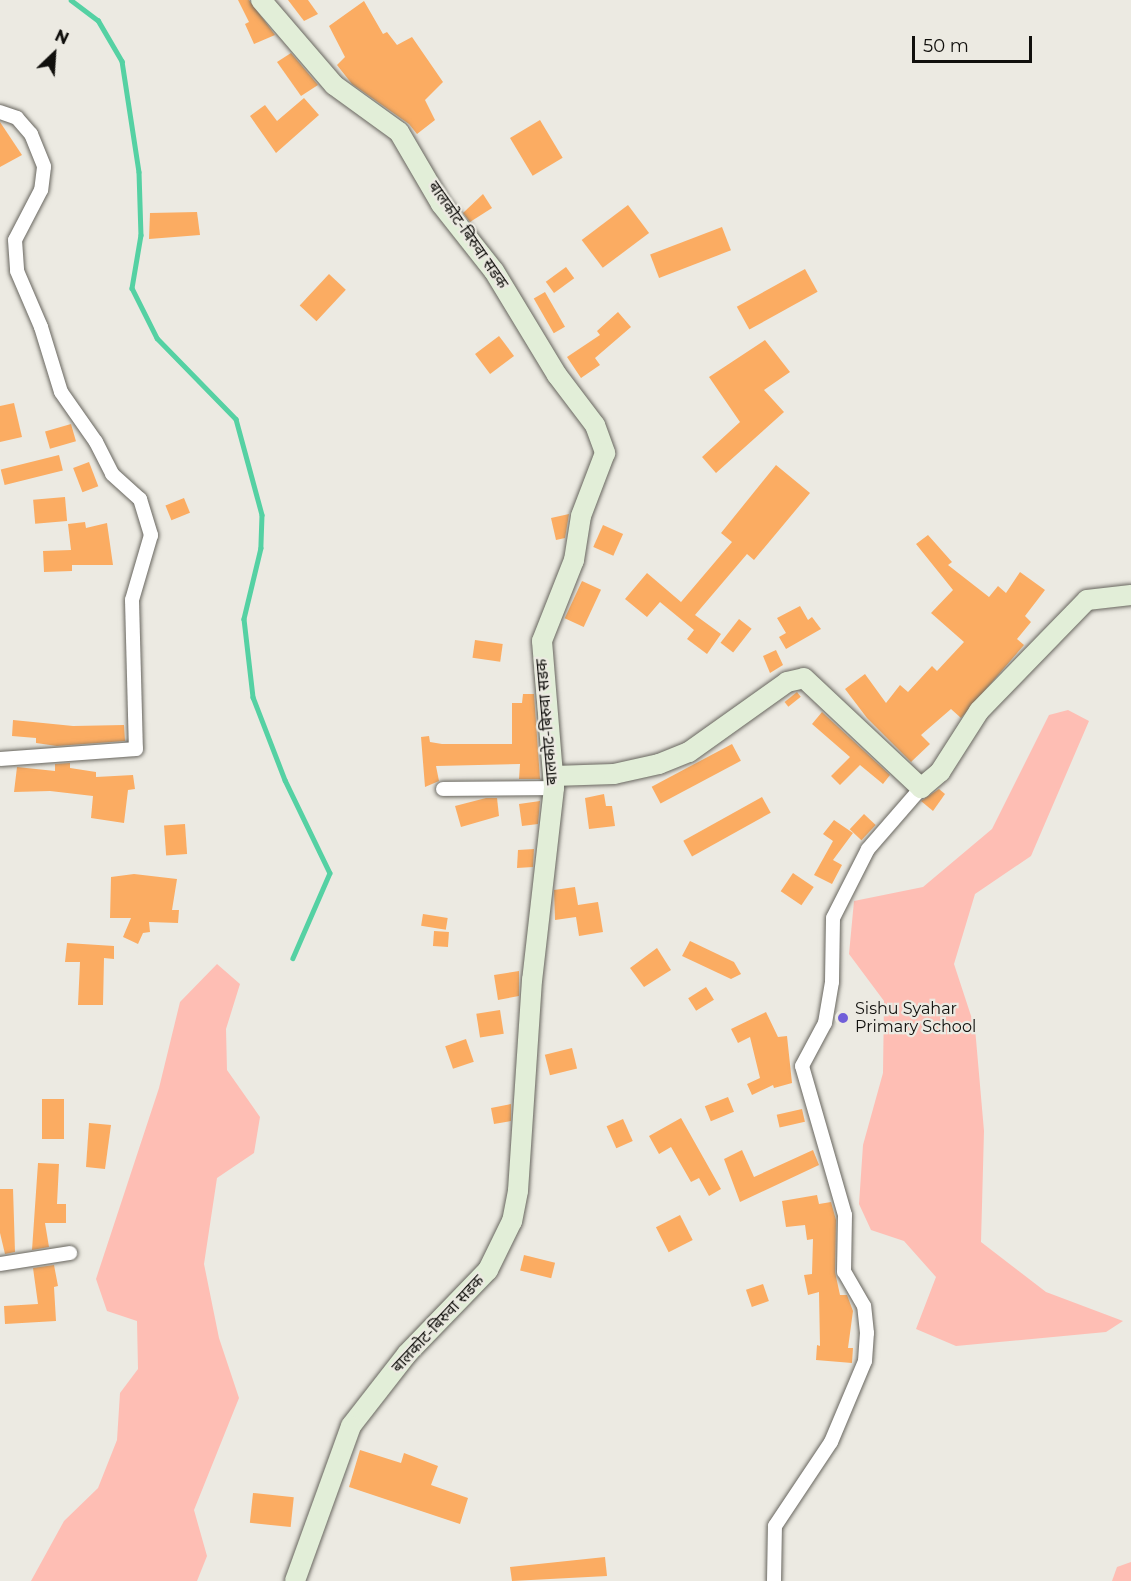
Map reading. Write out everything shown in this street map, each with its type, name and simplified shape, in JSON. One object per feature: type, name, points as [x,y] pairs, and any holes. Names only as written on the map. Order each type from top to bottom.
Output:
[{"type":"main road","name":"बालकोट-बिरुवा सडक","points":[[261,0],[334,85],[399,132],[441,204],[494,271],[557,375],[602,439],[604,453],[581,516],[574,560],[542,641],[554,782],[532,980],[518,1191],[512,1221],[481,1278],[407,1354],[351,1426],[295,1581]]},
{"type":"main road","points":[[554,782],[614,774],[659,764],[689,752],[786,682],[804,678],[921,788],[940,772],[979,711],[1087,600],[1131,595]]},
{"type":"street","points":[[0,112],[17,118],[31,134],[44,167],[41,190],[15,240],[17,271],[41,327],[61,392],[96,442],[112,474],[140,499],[152,535],[132,600],[136,749],[0,759]]},
{"type":"street","points":[[443,789],[554,782]]},
{"type":"street","points":[[774,1581],[775,1526],[831,1443],[865,1361],[867,1333],[864,1306],[844,1272],[845,1215],[802,1066],[825,1023],[832,982],[833,918],[868,849],[921,788]]},
{"type":"street","points":[[0,1264],[70,1253]]},
{"type":"shaded area","points":[[1068,710],[1089,721],[1031,856],[975,894],[954,964],[975,1028],[984,1131],[981,1242],[1046,1292],[1123,1321],[1106,1332],[956,1346],[916,1329],[936,1277],[904,1241],[871,1230],[859,1204],[863,1145],[883,1073],[884,1001],[849,954],[854,901],[923,887],[992,829],[1049,715]]},
{"type":"shaded area","points":[[217,964],[240,984],[226,1029],[227,1070],[260,1117],[254,1153],[217,1178],[204,1264],[219,1338],[239,1398],[194,1510],[207,1556],[197,1581],[31,1581],[64,1521],[98,1488],[117,1440],[120,1393],[138,1369],[137,1321],[107,1311],[96,1279],[159,1088],[180,1002]]},
{"type":"shaded area","points":[[1131,1562],[1131,1581],[1112,1581],[1117,1567]]},
{"type":"building","points":[[238,0],[249,0],[275,35],[254,44],[245,24],[249,22]]},
{"type":"building","points":[[288,0],[308,0],[318,14],[304,21]]},
{"type":"building","points":[[364,1],[383,34],[387,32],[397,45],[412,37],[443,82],[425,100],[435,120],[417,134],[409,124],[352,84],[337,65],[345,57],[329,26]]},
{"type":"building","points":[[291,53],[318,85],[301,96],[277,62]]},
{"type":"building","points":[[304,98],[319,115],[276,153],[250,116],[265,105],[277,121]]},
{"type":"building","points":[[540,120],[563,158],[533,176],[510,138]]},
{"type":"building","points":[[0,122],[22,155],[0,167]]},
{"type":"building","points":[[483,194],[492,208],[470,222],[463,213]]},
{"type":"building","points":[[628,205],[649,233],[603,268],[582,240]]},
{"type":"building","points":[[197,212],[200,235],[149,239],[150,213]]},
{"type":"building","points":[[722,227],[731,250],[659,278],[650,255]]},
{"type":"building","points":[[566,267],[574,278],[554,293],[546,282]]},
{"type":"building","points":[[805,269],[818,292],[749,330],[737,307]]},
{"type":"building","points":[[329,274],[346,290],[316,321],[300,305]]},
{"type":"building","points":[[545,292],[565,327],[554,333],[534,298]]},
{"type":"building","points":[[618,312],[631,327],[595,358],[600,365],[581,378],[567,357],[600,335],[597,331]]},
{"type":"building","points":[[499,336],[514,356],[490,374],[475,354]]},
{"type":"building","points":[[765,340],[790,372],[764,390],[784,412],[716,473],[702,457],[740,422],[709,377]]},
{"type":"building","points":[[14,403],[22,437],[0,442],[0,406]]},
{"type":"building","points":[[71,424],[76,441],[50,449],[45,431]]},
{"type":"building","points":[[59,455],[63,471],[5,485],[1,470]]},
{"type":"building","points":[[89,462],[98,486],[82,492],[73,468]]},
{"type":"building","points":[[776,465],[810,493],[754,560],[747,554],[695,615],[721,634],[707,654],[687,639],[694,630],[660,602],[647,617],[625,599],[647,573],[681,602],[732,542],[721,533]]},
{"type":"building","points":[[65,497],[67,521],[35,524],[33,500]]},
{"type":"building","points":[[184,498],[190,513],[171,520],[165,505]]},
{"type":"building","points":[[569,514],[565,538],[556,540],[551,518]]},
{"type":"building","points":[[85,522],[86,528],[107,523],[113,565],[72,565],[72,571],[44,572],[43,551],[71,550],[68,524]]},
{"type":"building","points":[[603,525],[623,534],[613,556],[593,547]]},
{"type":"building","points":[[928,535],[952,562],[948,565],[989,597],[998,586],[1006,593],[1020,572],[1045,590],[1025,616],[1031,622],[1017,639],[1024,645],[961,718],[951,709],[921,735],[930,744],[911,762],[867,718],[845,689],[865,674],[886,703],[900,685],[908,692],[932,666],[937,671],[964,642],[931,613],[953,590],[916,544]]},
{"type":"building","points":[[582,581],[601,590],[584,627],[565,618]]},
{"type":"building","points":[[800,606],[808,620],[812,617],[821,629],[786,649],[779,637],[786,633],[777,618]]},
{"type":"building","points":[[739,619],[752,629],[733,652],[721,643]]},
{"type":"building","points":[[475,640],[503,644],[500,662],[472,658]]},
{"type":"building","points":[[776,650],[783,665],[770,673],[763,656]]},
{"type":"building","points":[[797,692],[801,697],[788,707],[785,702]]},
{"type":"building","points":[[523,694],[534,694],[540,779],[519,779],[520,764],[436,766],[439,781],[425,787],[421,737],[429,736],[430,742],[442,744],[512,744],[512,703],[522,703]]},
{"type":"building","points":[[822,712],[890,775],[883,784],[860,765],[840,785],[831,776],[850,757],[812,724]]},
{"type":"building","points":[[13,720],[73,726],[124,725],[125,741],[57,746],[36,743],[36,738],[12,736]]},
{"type":"building","points":[[732,744],[741,761],[661,803],[652,787]]},
{"type":"building","points":[[70,763],[70,768],[96,772],[96,777],[133,775],[135,789],[128,790],[124,823],[91,818],[93,796],[50,791],[14,792],[17,767],[55,771],[55,764]]},
{"type":"building","points":[[939,789],[945,794],[933,811],[921,801]]},
{"type":"building","points":[[604,794],[606,806],[612,806],[615,826],[589,829],[585,798]]},
{"type":"building","points":[[762,797],[771,813],[692,856],[683,841]]},
{"type":"building","points":[[486,798],[497,798],[499,816],[461,827],[455,806]]},
{"type":"building","points":[[540,801],[538,824],[522,826],[519,804]]},
{"type":"building","points":[[864,814],[876,825],[861,840],[850,829]]},
{"type":"building","points":[[834,820],[853,833],[833,860],[842,865],[832,884],[814,875],[833,841],[823,834]]},
{"type":"building","points":[[185,824],[187,854],[166,855],[164,825]]},
{"type":"building","points":[[534,849],[533,867],[517,868],[518,850]]},
{"type":"building","points":[[793,873],[814,887],[801,905],[781,891]]},
{"type":"building","points":[[134,874],[177,879],[172,910],[179,910],[178,923],[149,922],[150,932],[143,933],[138,944],[123,937],[131,918],[110,918],[111,877]]},
{"type":"building","points":[[575,887],[578,905],[598,902],[603,932],[579,936],[576,917],[555,920],[554,890]]},
{"type":"building","points":[[423,914],[448,918],[446,930],[421,926]]},
{"type":"building","points":[[434,931],[449,932],[448,947],[433,946]]},
{"type":"building","points":[[690,941],[734,962],[741,974],[731,979],[682,956]]},
{"type":"building","points":[[67,943],[114,946],[114,959],[104,958],[103,1005],[78,1005],[80,962],[65,962]]},
{"type":"building","points":[[657,948],[671,970],[644,987],[630,968]]},
{"type":"building","points":[[519,971],[519,996],[498,1000],[494,975]]},
{"type":"building","points":[[706,987],[714,1000],[696,1011],[688,998]]},
{"type":"building","points":[[500,1010],[504,1034],[480,1037],[476,1014]]},
{"type":"building","points":[[766,1012],[778,1037],[787,1036],[792,1083],[774,1088],[773,1085],[752,1095],[747,1084],[760,1078],[750,1037],[738,1043],[731,1029]]},
{"type":"building","points":[[466,1039],[474,1062],[453,1069],[445,1046]]},
{"type":"building","points":[[572,1048],[577,1068],[550,1075],[545,1055]]},
{"type":"building","points":[[728,1097],[734,1112],[711,1121],[705,1106]]},
{"type":"building","points":[[42,1099],[64,1099],[64,1139],[42,1139]]},
{"type":"building","points":[[511,1104],[511,1121],[494,1124],[491,1108]]},
{"type":"building","points":[[802,1109],[805,1122],[780,1128],[777,1115]]},
{"type":"building","points":[[681,1118],[721,1189],[709,1196],[699,1178],[691,1182],[671,1147],[659,1154],[649,1136]]},
{"type":"building","points":[[623,1119],[633,1141],[616,1148],[607,1126]]},
{"type":"building","points":[[89,1123],[111,1125],[105,1169],[86,1167]]},
{"type":"building","points":[[742,1150],[754,1177],[813,1150],[819,1165],[740,1202],[724,1159]]},
{"type":"building","points":[[38,1163],[59,1164],[57,1204],[66,1204],[66,1223],[45,1223],[49,1247],[32,1250]]},
{"type":"building","points":[[0,1189],[13,1189],[15,1252],[5,1254],[0,1233]]},
{"type":"building","points":[[817,1195],[819,1204],[831,1202],[836,1220],[835,1272],[840,1295],[847,1295],[853,1311],[848,1348],[853,1348],[852,1363],[816,1360],[817,1345],[820,1346],[819,1292],[808,1295],[804,1275],[812,1274],[813,1239],[807,1240],[805,1225],[786,1227],[782,1201]]},
{"type":"building","points":[[680,1215],[693,1240],[669,1252],[656,1227]]},
{"type":"building","points":[[524,1255],[555,1263],[551,1278],[520,1271]]},
{"type":"building","points":[[54,1265],[58,1286],[54,1287],[56,1321],[5,1324],[4,1306],[38,1304],[33,1268]]},
{"type":"building","points":[[763,1284],[769,1301],[752,1307],[746,1290]]},
{"type":"building","points":[[360,1450],[401,1463],[404,1453],[438,1466],[431,1485],[468,1498],[460,1524],[349,1487]]},
{"type":"building","points":[[253,1493],[294,1497],[291,1527],[250,1523]]},
{"type":"building","points":[[605,1557],[607,1576],[512,1581],[510,1567]]},
{"type":"waterway","points":[[71,0],[98,20],[122,61],[139,172],[141,235],[132,288],[157,338],[236,419],[262,515],[261,548],[244,619],[253,697],[285,780],[330,873],[293,958]]},
{"type":"place","name":"Sishu Syahar Primary School","points":[[843,1018]]}]
